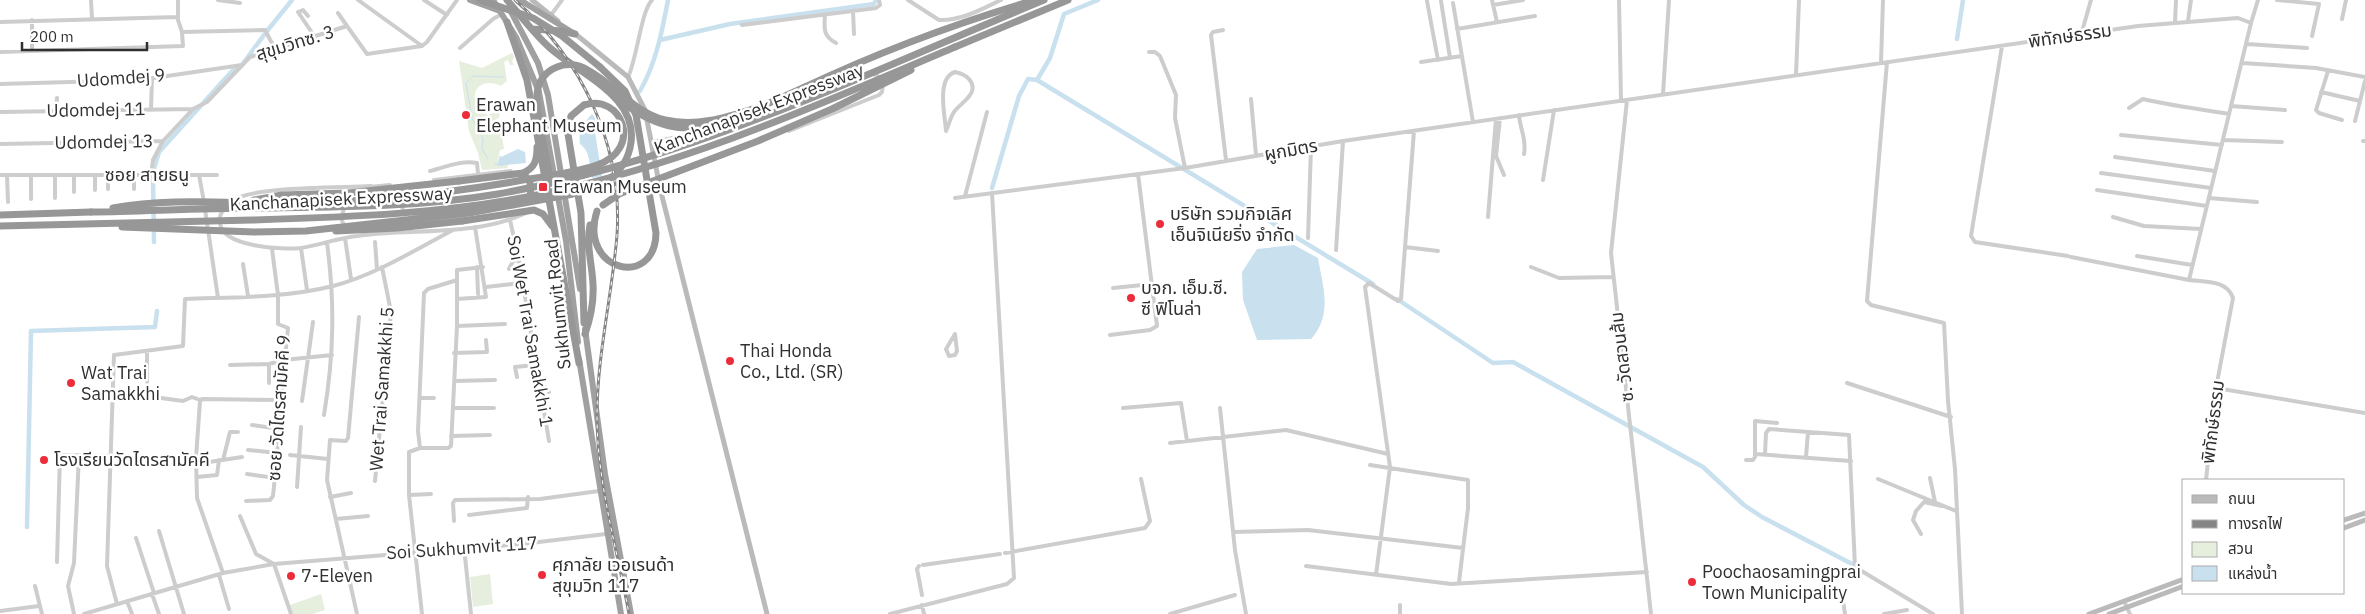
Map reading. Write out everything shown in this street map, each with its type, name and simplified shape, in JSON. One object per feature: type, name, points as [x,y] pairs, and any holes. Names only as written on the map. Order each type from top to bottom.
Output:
[{"type":"highway","points":[[470,0],[501,13]]},
{"type":"highway","points":[[480,0],[532,18],[562,36],[600,67],[625,91],[636,115],[656,233],[654,246],[649,257],[640,264],[628,266],[618,266],[606,259],[598,248],[593,234],[600,208]]},
{"type":"highway","name":"Sukhumvit Road","points":[[492,0],[507,22],[531,71],[544,117],[569,256],[579,363],[606,534],[621,614]]},
{"type":"highway","points":[[506,0],[550,48],[614,97],[645,118],[678,128],[714,125],[762,106],[878,54],[983,16],[1035,0]]},
{"type":"highway","name":"Sukhumvit Road","points":[[506,0],[532,51],[548,96],[577,263],[600,441],[632,614]]},
{"type":"highway","points":[[520,0],[576,34]]},
{"type":"highway","name":"Kanchanapisek Expressway","points":[[0,215],[416,203],[495,194],[571,179],[647,159],[721,133],[1044,0]]},
{"type":"highway","name":"Kanchanapisek Expressway","points":[[0,226],[377,216],[459,208],[542,194],[648,168],[715,146],[1068,0]]},
{"type":"highway","points":[[507,22],[524,69],[536,124],[579,363]]},
{"type":"highway","points":[[532,29],[576,34]]},
{"type":"highway","points":[[585,334],[591,318],[593,301],[588,231],[591,219],[600,208],[626,191],[758,141],[825,112],[956,46]]},
{"type":"highway","points":[[568,304],[564,262],[536,103],[541,81],[556,67],[570,64],[586,68],[648,114],[667,120],[688,123],[705,122],[762,106]]},
{"type":"highway","points":[[306,231],[469,213],[593,189],[617,173],[626,159],[631,144],[631,122],[624,108],[614,97]]},
{"type":"highway","points":[[91,212],[136,204],[249,201],[299,203],[396,198],[493,185],[590,167],[606,162],[617,153],[624,140],[624,130],[618,115],[610,108],[593,103],[584,105],[571,116],[567,128],[581,213],[584,323]]},
{"type":"highway","points":[[249,201],[272,196],[348,193],[523,173],[531,169],[536,162],[536,124]]},
{"type":"highway","points":[[404,218],[531,200],[530,182],[523,173]]},
{"type":"highway","points":[[92,224],[151,229],[264,232],[379,229],[462,221],[534,210],[546,217],[556,236]]},
{"type":"highway","points":[[592,442],[600,441]]},
{"type":"main road","points":[[532,0],[628,77],[645,110],[658,180],[767,614]]},
{"type":"main road","points":[[2345,520],[2365,513]]},
{"type":"main road","points":[[2345,528],[2365,520]]},
{"type":"main road","points":[[2089,614],[2182,580]]},
{"type":"main road","points":[[2109,614],[2182,587]]},
{"type":"street","points":[[91,0],[92,18]]},
{"type":"street","points":[[0,52],[183,46],[182,32],[178,25],[178,0]]},
{"type":"street","points":[[218,0],[240,3]]},
{"type":"street","points":[[358,0],[422,46],[447,15],[456,0]]},
{"type":"street","points":[[424,0],[447,15]]},
{"type":"street","points":[[551,16],[562,0]]},
{"type":"street","points":[[628,77],[638,55],[647,7],[652,0]]},
{"type":"street","points":[[742,25],[876,8],[880,5],[879,0]]},
{"type":"street","points":[[908,0],[939,20],[967,15],[1001,0]]},
{"type":"street","points":[[1492,0],[1497,22]]},
{"type":"street","points":[[1493,5],[1523,0]]},
{"type":"street","points":[[1619,0],[1621,100]]},
{"type":"street","points":[[1663,94],[1669,0]]},
{"type":"street","points":[[1796,75],[1799,0]]},
{"type":"street","points":[[1881,63],[1883,0]]},
{"type":"street","points":[[2081,34],[2091,0]]},
{"type":"street","points":[[2175,22],[2176,0]]},
{"type":"street","points":[[2188,21],[2191,0]]},
{"type":"street","points":[[2189,280],[2258,0]]},
{"type":"street","points":[[2277,0],[2319,2],[2312,36]]},
{"type":"street","points":[[2342,19],[2346,0]]},
{"type":"street","points":[[1426,1],[1438,60]]},
{"type":"street","points":[[1441,1],[1450,58]]},
{"type":"street","points":[[1453,3],[1473,122]]},
{"type":"street","points":[[308,16],[303,10],[298,12],[315,37]]},
{"type":"street","points":[[853,11],[854,34]]},
{"type":"street","points":[[338,13],[347,26]]},
{"type":"street","points":[[460,48],[501,13]]},
{"type":"street","points":[[825,15],[825,34],[828,39],[836,43]]},
{"type":"street","points":[[1457,29],[1535,16]]},
{"type":"street","points":[[0,22],[92,18],[178,18]]},
{"type":"street","name":"พิทักษ์ธรรม","points":[[1627,100],[2138,26],[2238,18],[2252,23]]},
{"type":"street","points":[[32,20],[32,51]]},
{"type":"street","name":"สุขุมวิทซ. 3","points":[[199,104],[206,103],[240,65],[250,57],[347,26],[367,54],[422,46]]},
{"type":"street","points":[[182,32],[260,29],[267,32],[275,49]]},
{"type":"street","points":[[1223,30],[1213,32],[1211,35],[1226,160]]},
{"type":"street","points":[[2247,44],[2307,48]]},
{"type":"street","name":"พิทักษ์ธรรม","points":[[2002,46],[1971,236],[1975,242],[1989,246],[2070,256],[2223,285],[2231,292],[2233,298],[2216,388],[2206,479]]},
{"type":"street","points":[[1149,52],[1155,52],[1160,56],[1176,96],[1175,118],[1184,168]]},
{"type":"street","points":[[1421,62],[1462,56]]},
{"type":"street","points":[[1887,62],[1867,301],[1870,305],[1944,322],[1962,614]]},
{"type":"street","points":[[2242,63],[2316,68],[2365,77]]},
{"type":"street","name":"Udomdej 9","points":[[0,84],[152,78],[240,65]]},
{"type":"street","points":[[2328,70],[2317,112],[2342,120]]},
{"type":"street","points":[[960,73],[969,79],[972,89],[970,96],[953,113],[946,131],[943,84],[951,74],[960,73]]},
{"type":"street","points":[[651,142],[716,130],[873,74],[877,75],[883,84],[882,92],[879,95],[835,114],[658,180]]},
{"type":"street","points":[[151,109],[152,78]]},
{"type":"street","points":[[2355,121],[2365,81]]},
{"type":"street","points":[[2321,92],[2360,102]]},
{"type":"street","points":[[56,110],[57,98]]},
{"type":"street","points":[[1251,99],[1256,155]]},
{"type":"street","name":"ผูกมิตร","points":[[955,198],[1184,168],[1343,140],[1627,100]]},
{"type":"street","name":"ซ. วัดสวนส้ม","points":[[1627,100],[1611,233],[1613,277],[1651,614]]},
{"type":"street","points":[[2129,108],[2144,100],[2186,109],[2202,109],[2229,114]]},
{"type":"street","name":"Udomdej 13","points":[[0,144],[163,141],[199,104]]},
{"type":"street","points":[[2231,106],[2284,110]]},
{"type":"street","name":"Udomdej 11","points":[[0,112],[193,109]]},
{"type":"street","points":[[1543,180],[1554,110]]},
{"type":"street","points":[[965,196],[986,112]]},
{"type":"street","points":[[1519,115],[1520,128],[1526,142],[1524,154]]},
{"type":"street","points":[[1498,118],[1496,157],[1504,175]]},
{"type":"street","points":[[1488,217],[1498,118]]},
{"type":"street","points":[[1376,575],[1390,467],[1365,287],[1369,283],[1400,301],[1414,131]]},
{"type":"street","points":[[2121,135],[2223,142],[2282,142]]},
{"type":"street","points":[[1336,250],[1343,140]]},
{"type":"street","points":[[151,175],[153,160],[163,141]]},
{"type":"street","points":[[1308,238],[1311,146]]},
{"type":"street","points":[[2116,157],[2215,171]]},
{"type":"street","points":[[430,171],[465,162],[477,162],[478,174]]},
{"type":"street","points":[[523,173],[500,171],[403,184],[259,192],[236,198],[221,212],[221,229],[231,238],[264,248],[301,248],[357,236],[475,227],[510,220],[534,210]]},
{"type":"street","points":[[2101,173],[2211,188]]},
{"type":"street","points":[[1110,335],[1156,328],[1138,174]]},
{"type":"street","name":"ซอย สายธนู","points":[[0,175],[199,175],[218,298]]},
{"type":"street","points":[[7,175],[8,202]]},
{"type":"street","points":[[31,175],[31,199]]},
{"type":"street","points":[[55,175],[55,198]]},
{"type":"street","points":[[74,175],[74,192]]},
{"type":"street","points":[[95,175],[95,190]]},
{"type":"street","points":[[108,175],[108,189]]},
{"type":"street","points":[[134,175],[134,189]]},
{"type":"street","points":[[199,175],[217,175]]},
{"type":"street","points":[[403,184],[401,190],[404,233]]},
{"type":"street","points":[[357,236],[343,225],[342,212],[351,198],[371,186]]},
{"type":"street","points":[[2097,190],[2207,206]]},
{"type":"street","points":[[890,614],[1007,584],[1014,578],[992,193]]},
{"type":"street","points":[[2209,198],[2257,202]]},
{"type":"street","points":[[2113,216],[2144,226],[2201,229]]},
{"type":"street","name":"Soi Wet Trai Samakkhi 1","points":[[510,220],[519,260],[549,441]]},
{"type":"street","points":[[457,299],[486,297],[483,267],[475,227]]},
{"type":"street","points":[[117,604],[107,566],[114,355],[183,346],[185,299],[278,295],[333,286],[380,268],[453,230]]},
{"type":"street","points":[[345,238],[351,279]]},
{"type":"street","name":"Wet Trai Samakkhi 5","points":[[375,242],[391,312],[375,481]]},
{"type":"street","points":[[324,415],[332,355],[333,286],[327,243]]},
{"type":"street","points":[[1405,247],[1438,251]]},
{"type":"street","points":[[301,248],[307,290]]},
{"type":"street","points":[[272,249],[278,295]]},
{"type":"street","points":[[2137,256],[2192,265]]},
{"type":"street","points":[[509,269],[513,261],[519,260]]},
{"type":"street","points":[[243,264],[248,296]]},
{"type":"street","points":[[1531,266],[1559,278],[1613,277]]},
{"type":"street","points":[[477,267],[478,294]]},
{"type":"street","points":[[422,614],[409,495],[409,452],[420,448],[450,448],[455,381],[454,352],[457,326],[458,269],[483,267]]},
{"type":"street","points":[[420,448],[418,431],[424,292],[457,280]]},
{"type":"street","points":[[486,287],[522,283]]},
{"type":"street","points":[[1113,288],[1152,284]]},
{"type":"street","name":"ซอย วัดไตรสามัคคี 9","points":[[246,501],[271,498],[275,478],[288,328],[278,324],[278,295]]},
{"type":"street","points":[[357,614],[326,480],[330,440],[346,441],[348,438],[359,317]]},
{"type":"street","points":[[302,401],[313,322]]},
{"type":"street","points":[[457,326],[505,324]]},
{"type":"street","points":[[955,334],[957,352],[951,356],[946,354],[946,349],[955,334]]},
{"type":"street","points":[[454,352],[486,352],[486,340]]},
{"type":"street","points":[[147,351],[148,382]]},
{"type":"street","points":[[230,365],[270,364],[284,360],[332,355]]},
{"type":"street","points":[[269,383],[270,364]]},
{"type":"street","points":[[517,377],[515,367],[536,365]]},
{"type":"street","points":[[455,381],[495,380]]},
{"type":"street","points":[[1847,384],[1951,417]]},
{"type":"street","points":[[539,386],[545,387],[549,392]]},
{"type":"street","points":[[2216,388],[2365,413]]},
{"type":"street","points":[[161,398],[182,401],[192,397],[200,400],[282,400]]},
{"type":"street","points":[[420,398],[434,398]]},
{"type":"street","points":[[200,400],[196,464],[197,498],[221,574],[229,608]]},
{"type":"street","points":[[1123,408],[1181,403],[1187,441]]},
{"type":"street","points":[[453,408],[494,408]]},
{"type":"street","points":[[1220,408],[1238,578],[1246,614]]},
{"type":"street","points":[[1746,460],[1754,459],[1755,421],[1777,423]]},
{"type":"street","points":[[252,425],[280,429]]},
{"type":"street","points":[[297,487],[301,427]]},
{"type":"street","points":[[1170,443],[1286,430],[1388,454]]},
{"type":"street","points":[[1765,454],[1767,430],[1849,435],[1855,567],[1933,614]]},
{"type":"street","points":[[224,432],[238,432]]},
{"type":"street","points":[[197,477],[217,475],[230,432]]},
{"type":"street","points":[[1806,457],[1808,432]]},
{"type":"street","points":[[451,436],[490,435]]},
{"type":"street","points":[[248,450],[278,453]]},
{"type":"street","points":[[1755,454],[1851,461]]},
{"type":"street","points":[[57,562],[60,455],[111,456]]},
{"type":"street","points":[[74,614],[68,586],[74,563],[79,455]]},
{"type":"street","points":[[290,455],[328,459]]},
{"type":"street","points":[[196,464],[242,457]]},
{"type":"street","points":[[1370,465],[1468,480],[1468,508],[1459,582]]},
{"type":"street","points":[[247,474],[275,478]]},
{"type":"street","points":[[1930,478],[1935,502]]},
{"type":"street","points":[[922,595],[918,569],[921,565],[1003,554],[1145,528],[1150,521],[1141,479]]},
{"type":"street","points":[[1878,479],[1956,511]]},
{"type":"street","points":[[454,522],[453,503],[455,500],[540,498],[599,491]]},
{"type":"street","points":[[330,497],[351,493]]},
{"type":"street","points":[[409,495],[431,494]]},
{"type":"street","points":[[469,515],[527,508],[528,497]]},
{"type":"street","points":[[1921,534],[1912,520],[1920,505],[1924,502],[1944,506]]},
{"type":"street","points":[[240,516],[256,554],[274,564],[291,614]]},
{"type":"street","points":[[336,519],[368,516]]},
{"type":"street","points":[[1233,532],[1308,530],[1463,548]]},
{"type":"street","points":[[159,531],[184,614]]},
{"type":"street","name":"Soi Sukhumvit 117","points":[[84,614],[221,574],[274,564],[464,547],[522,544],[606,534]]},
{"type":"street","points":[[136,538],[158,614]]},
{"type":"street","points":[[464,547],[471,614]]},
{"type":"street","points":[[1306,566],[1451,584],[1459,582],[1647,572]]},
{"type":"street","points":[[35,586],[42,614]]},
{"type":"street","points":[[1170,614],[1235,595]]},
{"type":"street","points":[[127,601],[132,614]]},
{"type":"street","points":[[1843,601],[1846,614]]},
{"type":"street","points":[[2124,601],[2130,614]]},
{"type":"street","points":[[1400,605],[1400,614]]},
{"type":"street","points":[[0,611],[17,612],[40,606]]},
{"type":"street","points":[[922,606],[924,614]]},
{"type":"street","points":[[104,607],[106,614]]},
{"type":"street","points":[[1884,614],[1907,610]]},
{"type":"green space","points":[[512,53],[514,65],[510,65],[508,60],[504,62],[507,81],[501,86],[492,83],[485,84],[479,86],[476,91],[476,103],[480,110],[488,115],[500,110],[499,117],[491,125],[501,130],[504,149],[500,150],[497,166],[507,164],[508,168],[482,170],[478,153],[469,131],[459,61],[482,68]]},
{"type":"green space","points":[[490,574],[493,604],[473,607],[470,577]]},
{"type":"green space","points":[[321,594],[325,610],[312,614],[293,614],[290,605]]},
{"type":"water","points":[[592,114],[595,118],[594,126],[602,176],[592,178],[588,155],[580,144],[580,135],[586,121]]},
{"type":"water","points":[[518,149],[525,152],[526,163],[497,166],[500,155],[501,157]]},
{"type":"water","points":[[1294,245],[1318,258],[1325,300],[1322,320],[1318,330],[1311,339],[1257,340],[1243,300],[1242,272],[1257,249]]},
{"type":"waterway","points":[[267,31],[292,0]]},
{"type":"waterway","points":[[640,91],[654,58],[668,0]]},
{"type":"waterway","points":[[660,40],[730,24],[874,4],[876,0]]},
{"type":"waterway","points":[[1037,80],[1050,58],[1064,14],[1098,0]]},
{"type":"waterway","points":[[1957,39],[1963,0]]},
{"type":"waterway","points":[[153,172],[159,152],[233,70],[242,65],[264,35]]},
{"type":"waterway","points":[[488,159],[482,149],[483,139],[472,118],[466,83],[473,76],[503,77]]},
{"type":"waterway","points":[[992,188],[1019,96],[1028,79],[1037,80],[1373,284]]},
{"type":"waterway","points":[[153,177],[154,242]]},
{"type":"waterway","points":[[1397,299],[1493,363],[1513,362],[1703,467],[1744,505],[1762,517],[1856,566]]},
{"type":"waterway","points":[[27,527],[31,331],[155,327],[157,311]]},
{"type":"railway","points":[[515,0],[539,23],[560,49],[578,77],[593,106],[605,137],[613,169],[617,202],[617,235],[599,371],[597,416],[600,466],[604,491],[629,614]]},
{"type":"place","name":"Erawan Elephant Museum","points":[[466,115]]},
{"type":"place","name":"Erawan Museum","points":[[543,187]]},
{"type":"place","name":"บริษัท รวมกิจเลิศ เอ็นจิเนียริ่ง จำกัด","points":[[1160,224]]},
{"type":"place","name":"บจก. เอ็ม.ซี. ซี ฟิโนล่า","points":[[1131,298]]},
{"type":"place","name":"Thai Honda Co., Ltd. (SR)","points":[[730,361]]},
{"type":"place","name":"Wat Trai Samakkhi","points":[[71,383]]},
{"type":"place","name":"โรงเรียนวัดไตรสามัคคี","points":[[44,460]]},
{"type":"place","name":"ศุภาลัย เวอเรนด้า สุขุมวิท 117","points":[[542,575]]},
{"type":"place","name":"7-Eleven","points":[[291,576]]},
{"type":"place","name":"Poochaosamingprai Town Municipality","points":[[1692,582]]}]
